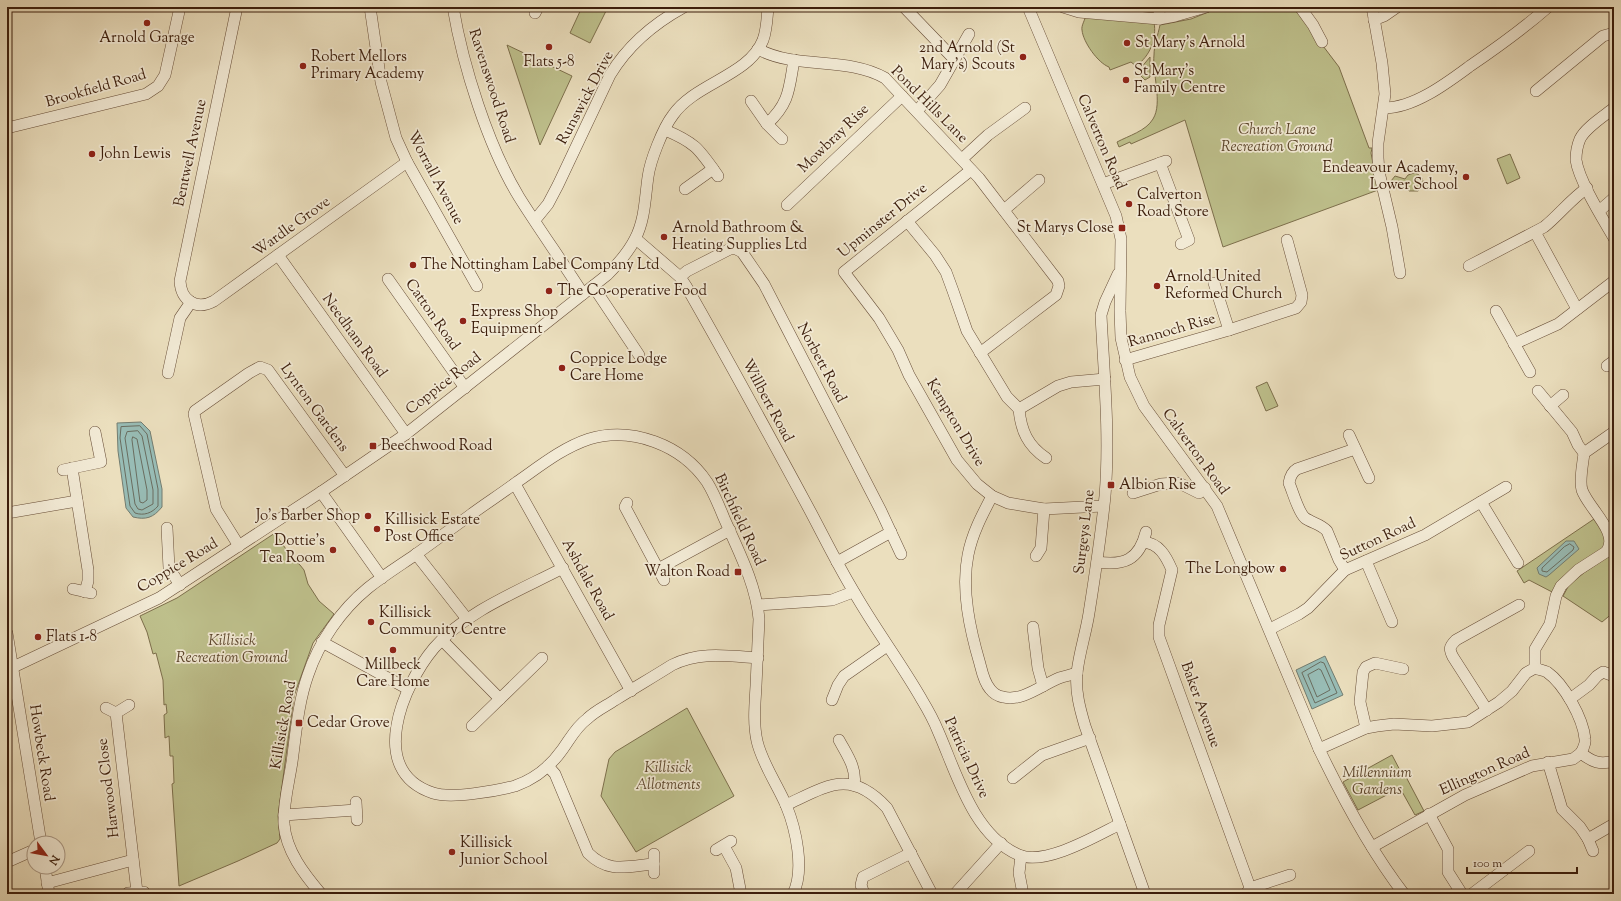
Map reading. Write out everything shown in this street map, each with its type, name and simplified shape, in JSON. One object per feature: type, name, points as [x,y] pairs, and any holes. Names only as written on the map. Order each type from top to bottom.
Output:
[{"type":"street","name":"Brookfield Road","points":[[7,128],[112,103],[146,94],[155,90],[165,75],[180,7]]},
{"type":"street","name":"Bentwell Avenue","points":[[191,302],[184,297],[181,292],[180,281],[237,7]]},
{"type":"street","name":"Worrall Avenue","points":[[370,7],[381,82],[396,138],[407,162],[477,286]]},
{"type":"street","name":"Ravenswood Road","points":[[453,7],[463,51],[484,120],[500,160],[518,196],[583,294]]},
{"type":"street","name":"Runswick Drive","points":[[535,220],[548,204],[610,75],[621,59],[640,37],[653,26],[684,7]]},
{"type":"street","name":"Coppice Road","points":[[10,669],[159,598],[180,585],[406,434],[593,286],[620,262],[636,239],[642,220],[650,167],[665,130],[673,115],[691,96],[742,66],[751,58],[763,42],[768,7]]},
{"type":"street","points":[[904,7],[954,59]]},
{"type":"street","name":"Calverton Road","points":[[1028,7],[1103,184],[1117,222],[1121,239],[1121,338],[1130,378],[1144,406],[1217,506],[1270,629],[1319,749],[1338,789],[1372,847],[1404,894]]},
{"type":"street","points":[[1063,7],[1080,12],[1159,19],[1206,7]]},
{"type":"street","points":[[1159,7],[1159,19]]},
{"type":"street","points":[[1300,7],[1313,25],[1322,42]]},
{"type":"street","points":[[1372,7],[1383,71],[1385,94],[1378,142],[1378,158],[1394,234],[1400,273]]},
{"type":"street","points":[[1374,20],[1384,16],[1397,7]]},
{"type":"street","points":[[1384,108],[1403,106],[1437,89],[1519,32],[1548,7]]},
{"type":"street","points":[[1536,92],[1602,36],[1614,33]]},
{"type":"street","points":[[917,111],[940,85],[969,34]]},
{"type":"street","name":"Pond Hills Lane","points":[[758,49],[774,56],[794,60],[861,69],[878,74],[885,78],[962,159],[1004,210],[1058,281],[1059,286],[1056,295],[980,353]]},
{"type":"street","points":[[767,124],[777,115],[788,95],[794,60]]},
{"type":"street","name":"Mowbray Rise","points":[[787,205],[902,96]]},
{"type":"street","points":[[750,101],[767,124],[782,139]]},
{"type":"street","name":"Pond Hills Lane","points":[[962,159],[988,135],[1025,108]]},
{"type":"street","points":[[1614,108],[1585,132],[1580,138],[1576,152],[1578,169],[1614,238]]},
{"type":"street","points":[[665,130],[694,144],[716,173],[690,188]]},
{"type":"street","name":"Wardle Grove","points":[[191,302],[199,305],[205,305],[214,301],[407,162]]},
{"type":"street","points":[[1103,184],[1163,162],[1189,240],[1181,244]]},
{"type":"street","name":"Upminster Drive","points":[[868,303],[844,272],[971,170]]},
{"type":"street","points":[[1004,210],[1039,180]]},
{"type":"street","points":[[1477,265],[1551,222],[1575,197],[1587,188]]},
{"type":"street","points":[[1599,211],[1614,198]]},
{"type":"street","points":[[907,221],[946,272],[967,331],[1007,397],[1019,410],[1022,432],[1032,447],[1046,458]]},
{"type":"street","points":[[1534,232],[1578,310]]},
{"type":"street","name":"Willbert Road","points":[[636,239],[680,277],[686,286],[714,333],[853,592]]},
{"type":"street","name":"Rannoch Rise","points":[[1125,360],[1293,310],[1299,305],[1302,295],[1294,250],[1287,240]]},
{"type":"street","name":"Norbett Road","points":[[680,277],[687,271],[730,249],[734,248],[742,252],[764,284],[901,554]]},
{"type":"street","name":"Needham Road","points":[[278,255],[406,434]]},
{"type":"street","name":"Surgeys Lane","points":[[1120,267],[1101,315],[1107,440],[1103,506],[1097,562],[1088,621],[1077,673],[1078,700],[1120,824],[1146,894]]},
{"type":"street","name":"Catton Road","points":[[388,279],[465,388]]},
{"type":"street","points":[[1514,344],[1558,324],[1614,281]]},
{"type":"street","points":[[593,286],[639,356]]},
{"type":"street","points":[[1219,290],[1229,330]]},
{"type":"street","points":[[168,373],[180,318],[191,302]]},
{"type":"street","points":[[1105,302],[1120,305]]},
{"type":"street","name":"Kempton Drive","points":[[868,303],[879,318],[898,350],[909,375],[957,460],[970,477],[992,496],[1008,503],[1044,509],[1103,506]]},
{"type":"street","points":[[1102,325],[1110,312],[1120,305]]},
{"type":"street","points":[[1500,313],[1514,344],[1531,368]]},
{"type":"street","name":"Lynton Gardens","points":[[239,546],[216,509],[194,414],[195,411],[249,373],[260,367],[268,370],[345,476]]},
{"type":"street","points":[[1019,410],[1058,386],[1071,382],[1105,379]]},
{"type":"street","points":[[1535,668],[1535,650],[1550,624],[1556,596],[1561,586],[1578,570],[1606,552],[1610,544],[1608,531],[1589,504],[1582,489],[1584,453],[1578,445],[1572,432],[1538,392]]},
{"type":"street","points":[[1550,406],[1563,396]]},
{"type":"street","points":[[73,589],[88,592],[88,570],[77,501],[68,469],[101,462],[95,432]]},
{"type":"street","name":"Birchfield Road","points":[[382,578],[559,453],[576,445],[591,439],[615,435],[633,436],[666,446],[676,452],[693,466],[707,483],[730,530],[750,580],[758,605],[758,658],[755,714],[757,741],[786,805],[795,835],[799,864],[798,884],[793,894]]},
{"type":"street","points":[[1584,453],[1613,435]]},
{"type":"street","points":[[1349,436],[1369,478]]},
{"type":"street","points":[[1346,570],[1339,560],[1327,531],[1305,518],[1301,512],[1289,483],[1293,472],[1297,469],[1355,448]]},
{"type":"street","points":[[1133,493],[1166,483],[1179,483],[1199,493],[1205,488]]},
{"type":"street","name":"Ashdale Road","points":[[515,484],[631,691]]},
{"type":"street","name":"Sutton Road","points":[[1270,629],[1299,614],[1314,602],[1332,582],[1346,570],[1425,535],[1506,487]]},
{"type":"street","points":[[321,492],[382,578]]},
{"type":"street","points":[[992,496],[977,525],[970,545],[966,567],[968,610],[974,645],[985,682],[994,694],[1009,698],[1018,698],[1060,678],[1077,673]]},
{"type":"street","points":[[7,513],[77,501]]},
{"type":"street","points":[[1481,502],[1518,563]]},
{"type":"street","points":[[627,503],[625,507],[664,580]]},
{"type":"street","points":[[1036,556],[1041,548],[1044,509]]},
{"type":"street","points":[[167,528],[169,568],[180,585]]},
{"type":"street","points":[[658,569],[730,530]]},
{"type":"street","points":[[837,562],[891,532]]},
{"type":"street","name":"Baker Avenue","points":[[1097,562],[1109,564],[1131,559],[1145,537],[1149,542],[1158,546],[1162,550],[1172,570],[1159,625],[1159,637],[1248,891],[1290,875]]},
{"type":"street","points":[[416,554],[468,620]]},
{"type":"street","points":[[1366,560],[1392,622]]},
{"type":"street","points":[[563,568],[490,606],[468,620],[442,640],[426,659],[408,688],[397,722],[395,744],[396,755],[405,772],[417,785],[425,790],[451,796],[496,790],[528,781],[538,775],[556,759],[581,723],[672,665],[690,658],[711,655],[758,658]]},
{"type":"street","name":"Killisick Road","points":[[321,894],[302,870],[293,854],[285,833],[284,815],[303,691],[315,656],[322,642],[342,613],[357,597],[382,578]]},
{"type":"street","points":[[758,605],[832,600],[853,592]]},
{"type":"street","name":"Patricia Drive","points":[[853,592],[907,675],[938,730],[963,792],[971,807],[983,824],[1001,843],[1021,856],[1036,858],[1052,855],[1120,824]]},
{"type":"street","points":[[1487,710],[1453,657],[1450,646],[1456,640],[1514,605]]},
{"type":"street","points":[[1033,627],[1038,668],[1043,686]]},
{"type":"street","name":"Howbeck Road","points":[[7,633],[10,669],[40,835]]},
{"type":"street","points":[[442,640],[500,699]]},
{"type":"street","points":[[322,642],[408,688]]},
{"type":"street","points":[[832,700],[838,685],[844,676],[887,646]]},
{"type":"street","points":[[472,726],[542,658]]},
{"type":"street","points":[[1366,728],[1360,702],[1366,667],[1375,663],[1397,671]]},
{"type":"street","points":[[1319,749],[1366,728],[1394,724],[1432,726],[1468,722],[1499,702],[1512,691],[1526,673],[1535,668],[1546,672],[1556,680],[1570,699],[1582,722],[1586,740],[1581,753],[1595,762],[1603,764],[1614,761]]},
{"type":"street","points":[[1570,699],[1603,672],[1614,676]]},
{"type":"street","name":"Harwood Close","points":[[129,704],[111,710],[133,860],[136,892]]},
{"type":"street","points":[[1013,778],[1042,755],[1090,738]]},
{"type":"street","points":[[839,740],[853,766],[855,780],[854,785]]},
{"type":"street","name":"Ellington Road","points":[[1372,847],[1451,802],[1532,766],[1548,762],[1573,759],[1581,753]]},
{"type":"street","points":[[1548,762],[1562,809],[1580,827],[1588,839],[1593,851]]},
{"type":"street","points":[[548,766],[555,774],[588,853],[601,864],[614,867],[654,864]]},
{"type":"street","points":[[786,805],[825,786],[841,784],[854,785],[875,797],[887,808],[932,894]]},
{"type":"street","points":[[284,815],[356,811]]},
{"type":"street","points":[[1429,814],[1448,849],[1448,872],[1462,894]]},
{"type":"street","points":[[1588,839],[1614,824]]},
{"type":"street","points":[[955,894],[1001,843]]},
{"type":"street","points":[[724,845],[736,868],[741,894]]},
{"type":"street","points":[[1472,894],[1529,851]]},
{"type":"street","points":[[864,894],[861,885],[863,877],[910,853]]},
{"type":"street","points":[[7,862],[26,854]]},
{"type":"street","points":[[1021,856],[1019,873],[1023,894]]},
{"type":"street","points":[[47,883],[133,860]]},
{"type":"street","points":[[46,875],[49,894]]},
{"type":"green space","points":[[582,7],[608,7],[590,43],[570,33]]},
{"type":"green space","name":"Church Lane Recreation Ground","points":[[1221,7],[1292,7],[1295,9],[1339,67],[1369,148],[1372,148],[1371,153],[1378,190],[1223,247],[1185,120],[1131,144],[1130,142],[1119,147],[1117,142],[1146,127],[1153,119],[1156,112],[1157,96],[1154,51],[1160,25],[1191,19]]},
{"type":"green space","points":[[1086,15],[1154,22],[1155,28],[1153,41],[1149,52],[1136,66],[1131,62],[1110,70],[1109,67],[1096,57],[1085,40],[1082,28]]},
{"type":"green space","points":[[507,45],[572,76],[540,145]]},
{"type":"green space","points":[[1150,57],[1150,77],[1145,80],[1141,76],[1140,69]]},
{"type":"green space","points":[[1510,154],[1520,178],[1507,184],[1497,159]]},
{"type":"green space","points":[[1414,173],[1420,176],[1423,180],[1421,189],[1418,191],[1409,191],[1404,185],[1396,188],[1392,185],[1391,181],[1395,176],[1405,179],[1408,175]]},
{"type":"green space","points":[[1267,382],[1278,406],[1266,411],[1256,387]]},
{"type":"green space","points":[[1594,519],[1606,535],[1605,546],[1554,593],[1529,580],[1524,583],[1517,571]]},
{"type":"green space","name":"Killisick Recreation Ground","points":[[275,533],[292,558],[304,570],[308,584],[319,601],[334,614],[313,643],[294,696],[278,816],[280,839],[277,843],[179,886],[172,784],[174,783],[173,756],[170,756],[169,736],[165,738],[164,715],[167,713],[166,704],[164,705],[163,680],[156,653],[153,654],[147,632],[140,616],[177,598]]},
{"type":"green space","points":[[1614,549],[1614,612],[1602,622],[1563,596],[1569,585],[1612,554]]},
{"type":"green space","name":"Killisick Allotments","points":[[687,708],[734,796],[636,852],[601,796],[609,759],[615,752]]},
{"type":"green space","name":"Millennium Gardens","points":[[1392,755],[1403,776],[1405,775],[1424,811],[1415,815],[1400,788],[1358,810],[1343,782]]},
{"type":"water","points":[[141,422],[150,431],[162,489],[162,507],[156,514],[146,518],[133,517],[126,508],[118,451],[117,423]]},
{"type":"water","points":[[1566,541],[1574,541],[1579,549],[1546,577],[1539,574],[1537,568]]},
{"type":"water","points":[[1325,656],[1343,695],[1312,709],[1296,670]]},
{"type":"place","name":"Arnold Garage","points":[[147,23]]},
{"type":"place","name":"St Mary's Arnold","points":[[1127,43]]},
{"type":"place","name":"Flats 5-8","points":[[549,47]]},
{"type":"place","name":"2nd Arnold (St Mary's) Scouts","points":[[1023,57]]},
{"type":"place","name":"Robert Mellors Primary Academy","points":[[303,66]]},
{"type":"place","name":"St Mary's Family Centre","points":[[1126,80]]},
{"type":"place","name":"John Lewis","points":[[92,154]]},
{"type":"place","name":"Endeavour Academy, Lower School","points":[[1466,177]]},
{"type":"place","name":"Calverton Road Store","points":[[1129,204]]},
{"type":"place","name":"St Marys Close","points":[[1122,228]]},
{"type":"place","name":"Arnold Bathroom & Heating Supplies Ltd","points":[[664,237]]},
{"type":"place","name":"The Nottingham Label Company Ltd","points":[[413,265]]},
{"type":"place","name":"Arnold United Reformed Church","points":[[1157,286]]},
{"type":"place","name":"The Co-operative Food","points":[[549,291]]},
{"type":"place","name":"Express Shop Equipment","points":[[463,321]]},
{"type":"place","name":"Coppice Lodge Care Home","points":[[562,368]]},
{"type":"place","name":"Beechwood Road","points":[[373,446]]},
{"type":"place","name":"Albion Rise","points":[[1111,485]]},
{"type":"place","name":"Jo's Barber Shop","points":[[368,516]]},
{"type":"place","name":"Killisick Estate Post Office","points":[[377,529]]},
{"type":"place","name":"Dottie's Tea Room","points":[[333,550]]},
{"type":"place","name":"The Longbow","points":[[1283,569]]},
{"type":"place","name":"Walton Road","points":[[738,572]]},
{"type":"place","name":"Killisick Community Centre","points":[[371,622]]},
{"type":"place","name":"Flats 1-8","points":[[38,637]]},
{"type":"place","name":"Millbeck Care Home","points":[[393,650]]},
{"type":"place","name":"Cedar Grove","points":[[299,723]]},
{"type":"place","name":"Killisick Junior School","points":[[452,852]]}]
